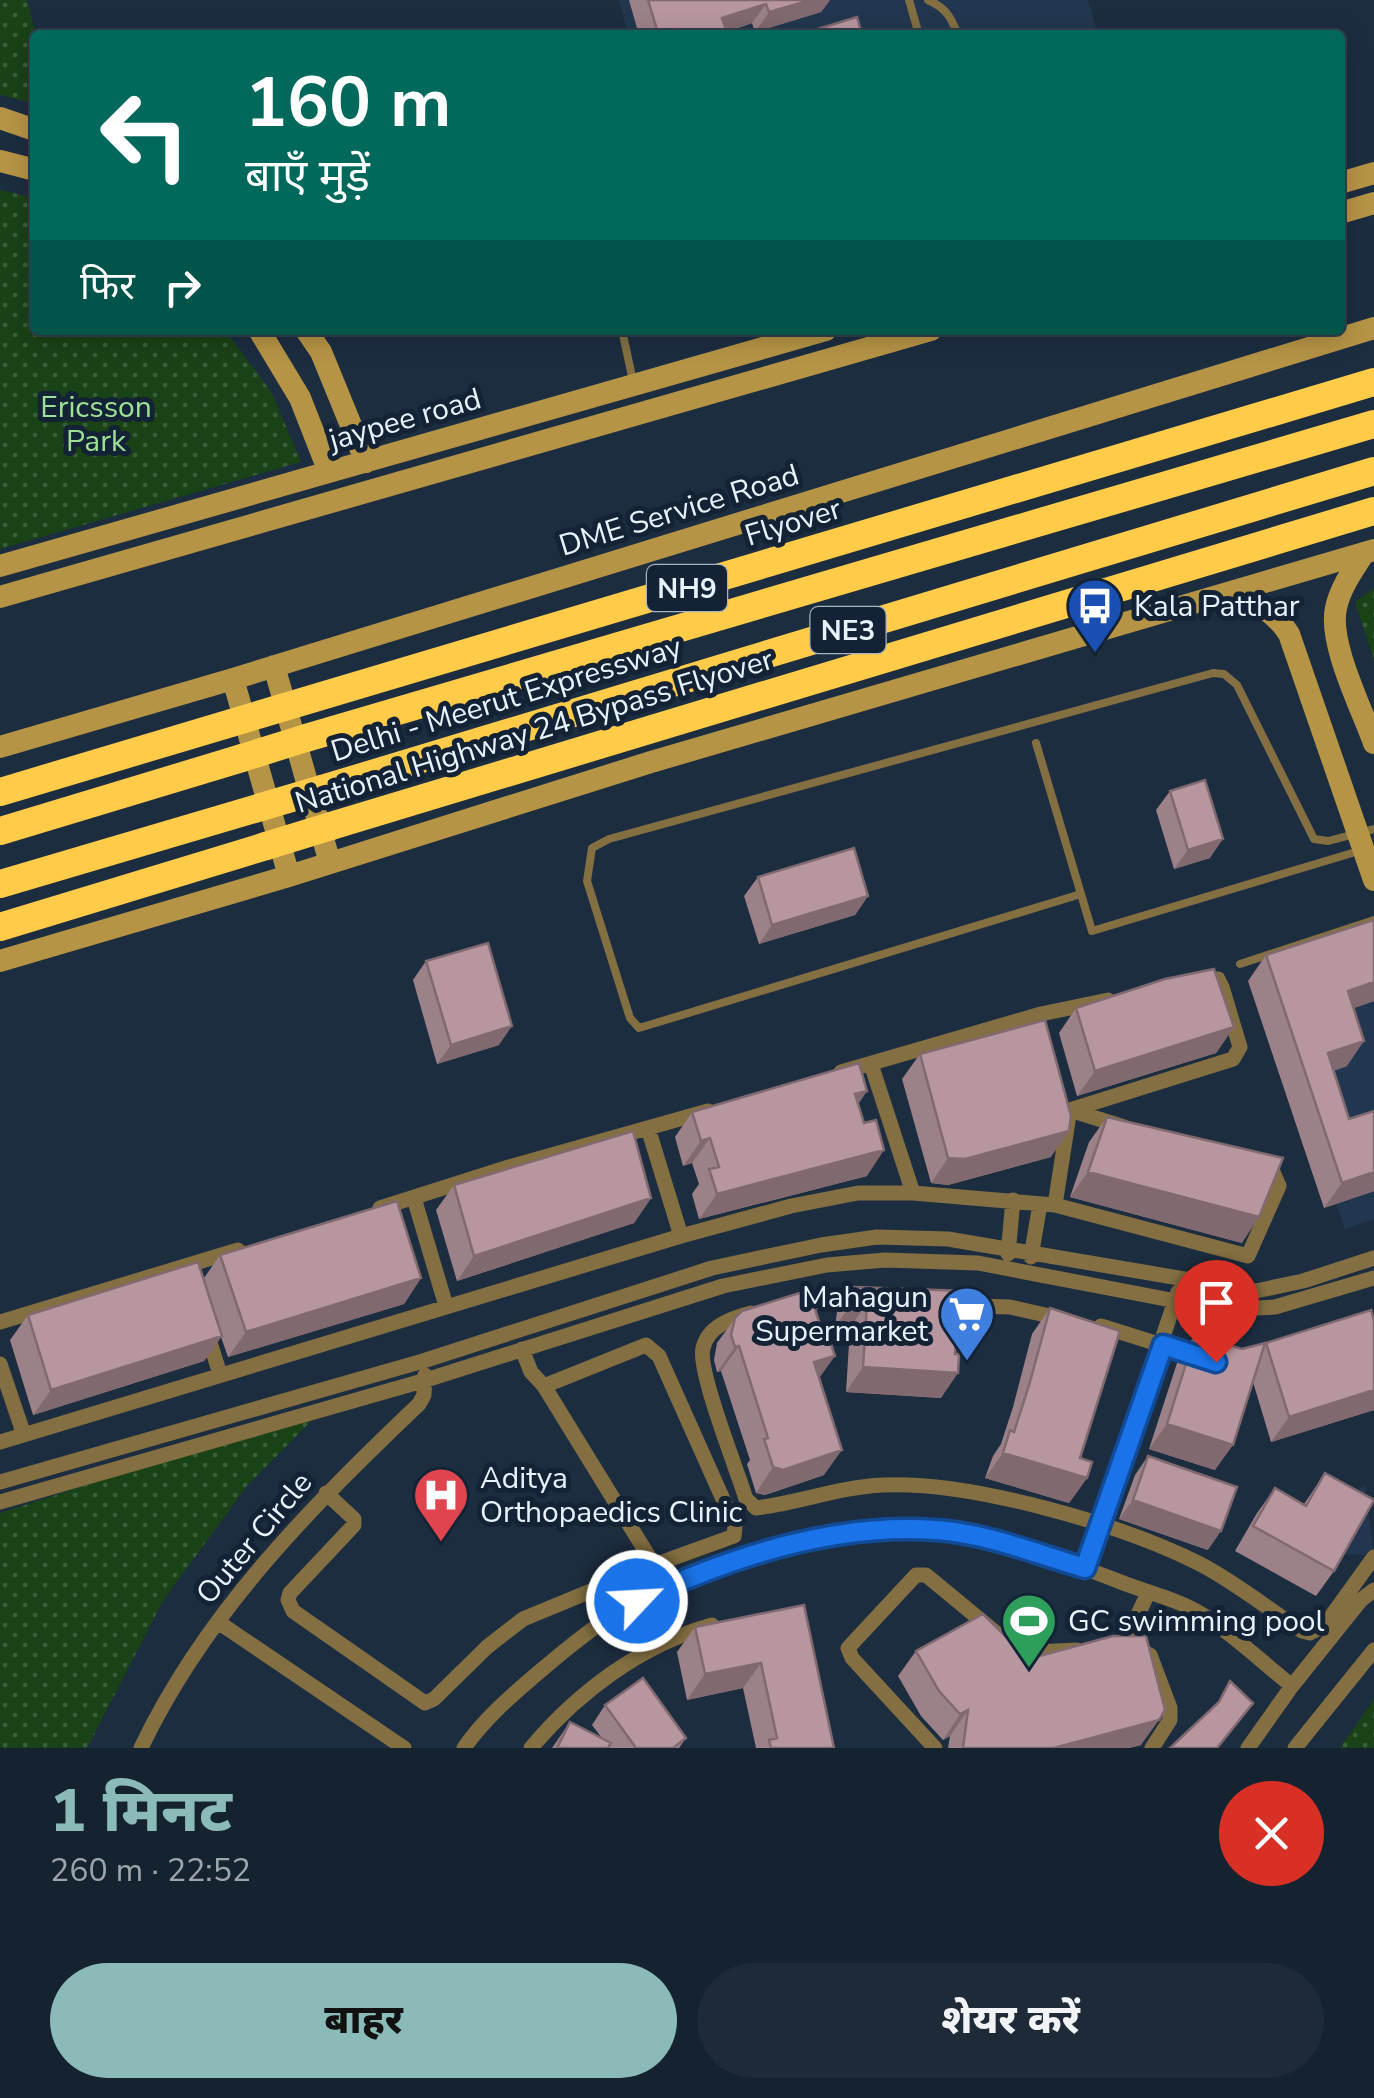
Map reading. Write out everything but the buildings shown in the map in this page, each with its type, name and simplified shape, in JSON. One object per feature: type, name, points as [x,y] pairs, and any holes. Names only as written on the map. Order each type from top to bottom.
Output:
[{"type":"highway","name":"Flyover","points":[[0,792],[1374,382]]},
{"type":"highway","name":"Delhi - Meerut Expressway","points":[[0,830],[1374,424]]},
{"type":"highway","name":"Delhi - Meerut Expressway","points":[[0,884],[1374,471]]},
{"type":"highway","name":"National Highway 24 Bypass Flyover","points":[[0,928],[1374,511]]},
{"type":"street","points":[[0,118],[30,128]]},
{"type":"street","points":[[0,161],[30,169]]},
{"type":"street","points":[[1345,182],[1374,173]]},
{"type":"street","points":[[1345,212],[1374,203]]},
{"type":"street","name":"DME Service Road","points":[[0,746],[234,679],[1374,328]]},
{"type":"street","points":[[261,335],[300,398],[329,472]]},
{"type":"street","points":[[309,335],[321,352],[366,462]]},
{"type":"street","name":"jaypee road","points":[[0,566],[809,335]]},
{"type":"street","points":[[0,597],[869,338]]},
{"type":"street","points":[[0,960],[330,864],[651,762],[1369,551]]},
{"type":"street","points":[[1369,551],[1343,587],[1334,615],[1338,645],[1374,742]]},
{"type":"street","points":[[1229,593],[1278,618],[1289,634],[1365,838],[1374,880]]},
{"type":"street","points":[[274,666],[330,864]]},
{"type":"street","points":[[234,679],[289,876]]},
{"type":"street","points":[[1068,1102],[1232,1059],[1240,1048],[1218,978],[1175,986]]},
{"type":"street","points":[[834,1074],[1044,1022],[1118,998]]},
{"type":"street","points":[[871,1064],[912,1193]]},
{"type":"street","points":[[1068,1102],[1144,1133]]},
{"type":"street","points":[[1029,1271],[1068,1102]]},
{"type":"street","points":[[356,1215],[509,1166],[722,1107]]},
{"type":"street","points":[[648,1128],[680,1236]]},
{"type":"street","points":[[0,1442],[680,1236],[791,1206],[858,1193],[912,1193],[1047,1205],[1248,1256],[1280,1186],[1273,1172],[1236,1160]]},
{"type":"street","points":[[414,1198],[446,1306]]},
{"type":"street","points":[[1007,1268],[1013,1200]]},
{"type":"street","points":[[0,1482],[423,1361],[712,1268],[821,1245],[904,1237],[948,1239],[1256,1291],[1303,1282],[1374,1258]]},
{"type":"street","points":[[0,1322],[262,1243]]},
{"type":"street","points":[[0,1502],[426,1380],[722,1286],[827,1265],[921,1261],[1007,1268],[1176,1300],[1256,1308],[1275,1307],[1374,1278]]},
{"type":"street","points":[[186,1266],[191,1284]]},
{"type":"street","points":[[1085,1568],[1163,1345],[1180,1280]]},
{"type":"street","points":[[879,1302],[800,1300],[738,1317],[720,1325],[707,1337],[702,1361],[750,1504],[762,1507],[846,1489],[916,1485],[983,1494],[1100,1526],[1202,1566],[1310,1633],[1325,1625],[1374,1558]]},
{"type":"street","points":[[935,1304],[1010,1308],[1100,1326],[1216,1362]]},
{"type":"street","points":[[203,1320],[220,1374]]},
{"type":"street","points":[[326,1493],[354,1519],[354,1525],[290,1593],[292,1611],[425,1703],[434,1699],[487,1647],[524,1620],[734,1536],[736,1533],[658,1356],[646,1345],[544,1386]]},
{"type":"street","points":[[522,1349],[531,1372],[544,1386],[654,1565]]},
{"type":"street","points":[[423,1361],[426,1380]]},
{"type":"street","points":[[0,1364],[24,1435]]},
{"type":"street","name":"Outer Circle","points":[[140,1748],[218,1622],[288,1534],[419,1404],[426,1380]]},
{"type":"street","points":[[124,1446],[130,1466]]},
{"type":"street","points":[[464,1748],[475,1732],[552,1660],[637,1601],[720,1564],[768,1550],[837,1535],[900,1530],[972,1535],[1085,1568],[1201,1614],[1292,1686]]},
{"type":"street","points":[[935,1748],[852,1658],[848,1648],[916,1575],[926,1575],[1012,1646],[1036,1652],[1088,1650]]},
{"type":"street","points":[[1248,1748],[1292,1686],[1374,1590]]},
{"type":"street","points":[[1122,1649],[1148,1593]]},
{"type":"street","points":[[637,1601],[663,1644]]},
{"type":"street","points":[[218,1622],[404,1748]]},
{"type":"street","points":[[531,1748],[584,1694],[663,1644],[692,1630],[727,1622]]},
{"type":"street","points":[[1105,1650],[1138,1648],[1150,1655],[1170,1708],[1170,1720],[1152,1748]]},
{"type":"street","points":[[1295,1748],[1374,1650]]},
{"type":"lane","points":[[909,0],[918,30]]},
{"type":"lane","points":[[928,0],[941,6],[956,30]]},
{"type":"lane","points":[[623,335],[634,385]]},
{"type":"lane","points":[[1081,894],[639,1028],[630,1018],[587,881],[592,848],[610,839],[1214,673],[1224,674],[1237,685],[1314,839],[1365,838]]},
{"type":"lane","points":[[1036,744],[1092,931],[1365,838]]},
{"type":"lane","points":[[1240,964],[1374,920]]},
{"type":"shaded area","points":[[619,0],[1088,0],[1097,30],[627,30]]},
{"type":"shaded area","points":[[1374,972],[1374,1219],[1345,1229],[1256,978]]},
{"type":"shaded area","points":[[1365,1485],[1374,1556],[1321,1552],[1279,1536]]},
{"type":"green space","points":[[0,0],[27,0],[35,30],[30,30],[30,103],[0,95]]},
{"type":"green space","name":"Ericsson Park","points":[[0,190],[30,197],[30,335],[229,335],[272,393],[301,462],[0,549]]},
{"type":"green space","points":[[1374,588],[1374,661],[1355,602]]},
{"type":"green space","points":[[324,1408],[247,1486],[163,1601],[87,1748],[0,1748],[0,1513]]},
{"type":"green space","points":[[1374,1699],[1374,1748],[1340,1748]]},
{"type":"place","name":"Kala Patthar","points":[[1095,655]]},
{"type":"place","name":"Mahagun Supermarket","points":[[967,1363]]},
{"type":"place","name":"Aditya Orthopaedics Clinic","points":[[441,1544]]},
{"type":"place","name":"GC swimming pool","points":[[1029,1670]]},
{"type":"route","points":[[637,1601],[720,1564],[768,1550],[837,1535],[900,1530],[972,1535],[1085,1568],[1163,1345],[1216,1362]]}]
